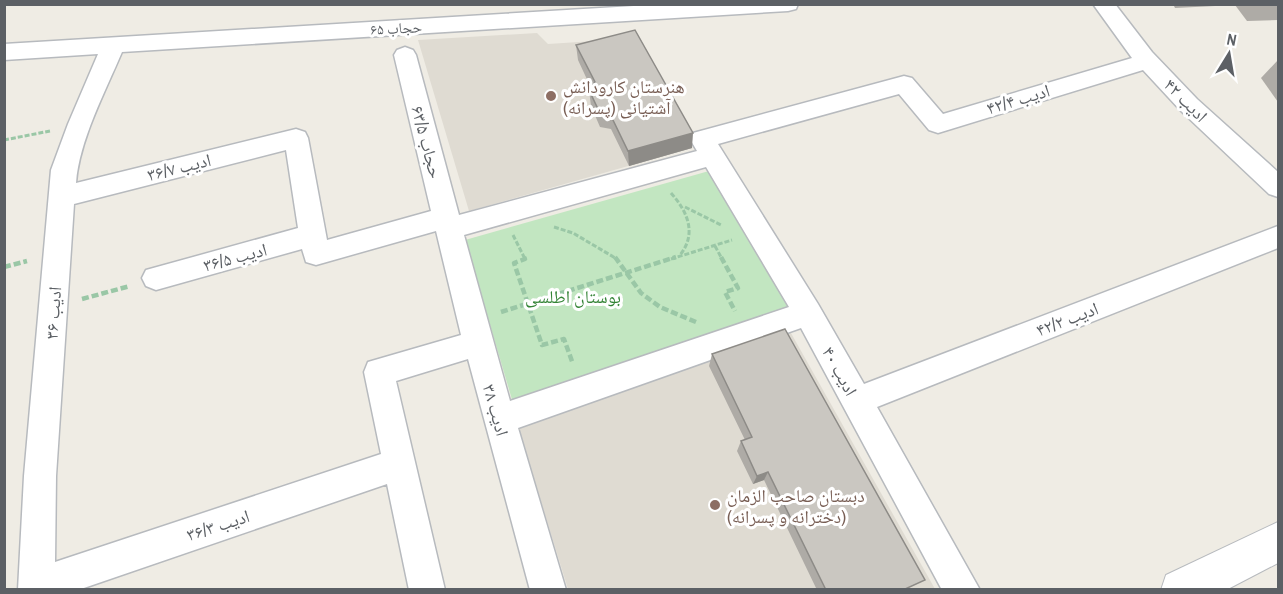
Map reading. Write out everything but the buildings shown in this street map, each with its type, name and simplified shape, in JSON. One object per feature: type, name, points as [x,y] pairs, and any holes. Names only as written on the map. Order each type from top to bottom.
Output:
[{"type":"street","name":"حجاب ۶۵","points":[[4,52],[113,46],[525,13],[788,4]]},
{"type":"street","name":"ادیب ۴۲","points":[[1103,4],[1148,61],[1189,105],[1278,187]]},
{"type":"street","name":"ادیب ۳۶","points":[[36,588],[40,476],[64,170],[80,124],[113,46]]},
{"type":"street","name":"حجاب ۶۳/۵","points":[[405,55],[449,223]]},
{"type":"street","name":"ادیب ۴۲/۴","points":[[713,156],[702,139],[904,84],[938,124],[1148,61]]},
{"type":"street","name":"ادیب ۳۶/۷","points":[[62,197],[296,138],[313,235]]},
{"type":"street","points":[[313,235],[316,254],[449,223],[504,216],[713,156]]},
{"type":"street","name":"ادیب ۴۰","points":[[713,156],[808,313],[962,590]]},
{"type":"street","name":"ادیب ۳۸","points":[[449,223],[539,587]]},
{"type":"street","name":"ادیب ۳۶/۵","points":[[156,278],[313,235]]},
{"type":"street","name":"ادیب ۴۲/۲","points":[[856,401],[1278,237]]},
{"type":"street","points":[[499,420],[808,313]]},
{"type":"street","points":[[426,590],[379,372],[475,332]]},
{"type":"street","name":"ادیب ۳۶/۳","points":[[36,588],[399,464]]},
{"type":"street","points":[[1181,590],[1278,542]]},
{"type":"path","points":[[4,140],[80,124]]},
{"type":"path","points":[[651,174],[683,205],[687,213],[690,237],[678,257]]},
{"type":"path","points":[[504,216],[573,233],[616,258],[641,293],[660,307],[701,323]]},
{"type":"path","points":[[504,216],[525,259],[514,263],[542,345],[564,339],[584,392]]},
{"type":"path","points":[[475,332],[528,304],[760,232]]},
{"type":"path","points":[[714,246],[738,288],[725,292],[745,330],[765,329]]},
{"type":"path","points":[[54,307],[156,278]]},
{"type":"shaded area","name":"هنرستان کارودانش آشتیانی (پسرانه)","points":[[537,33],[548,44],[640,38],[692,148],[469,211],[418,40]]},
{"type":"shaded area","name":"دبستان صاحب الزمان (دخترانه و پسرانه)","points":[[787,326],[935,589],[568,589],[516,421]]},
{"type":"green space","name":"بوستان اطلسی","points":[[709,171],[748,232],[790,310],[513,403],[465,240]]},
{"type":"place","name":"هنرستان کارودانش آشتیانی (پسرانه)","points":[[551,96]]},
{"type":"place","name":"دبستان صاحب الزمان (دخترانه و پسرانه)","points":[[715,505]]}]
